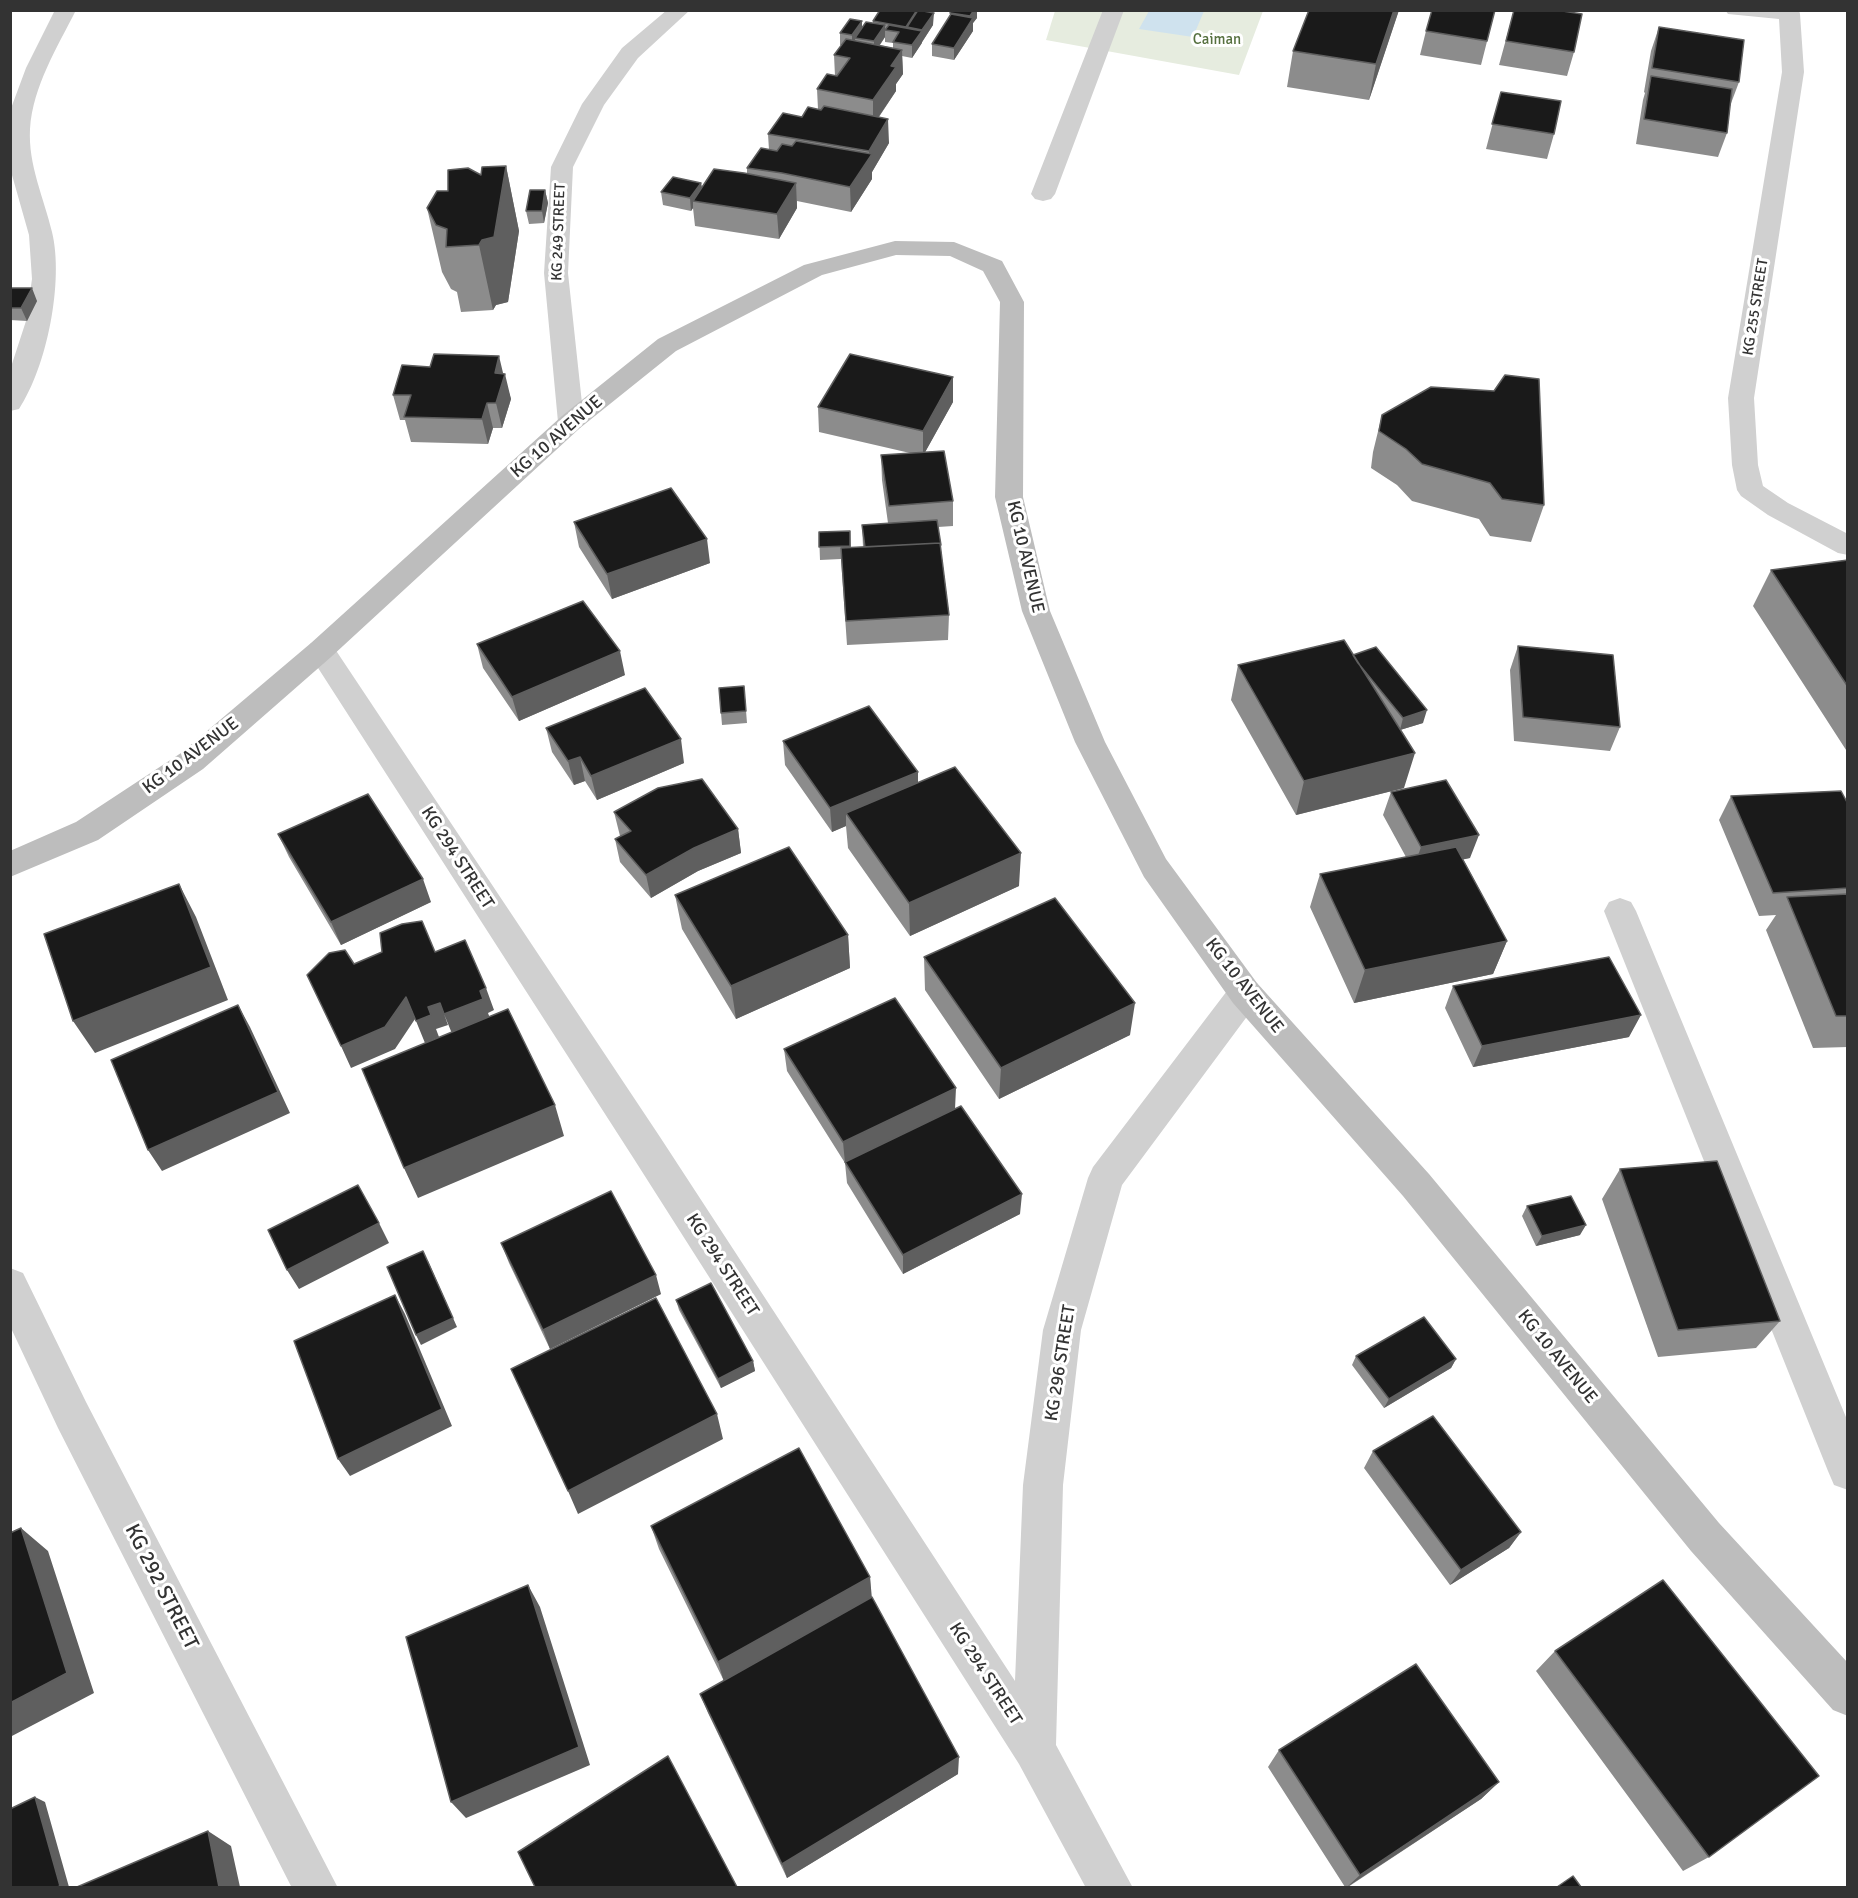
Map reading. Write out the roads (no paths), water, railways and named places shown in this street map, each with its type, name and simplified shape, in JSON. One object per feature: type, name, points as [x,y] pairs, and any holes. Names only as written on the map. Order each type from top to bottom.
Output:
[{"type":"street","points":[[10,403],[26,365],[42,315],[45,279],[41,236],[23,171],[18,131],[24,95],[66,10]]},
{"type":"street","name":"KG 249 STREET","points":[[571,422],[556,273],[562,167],[593,104],[630,52],[680,10]]},
{"type":"street","points":[[1043,194],[1114,10]]},
{"type":"street","points":[[1735,10],[1790,12]]},
{"type":"street","name":"KG 255 STREET","points":[[1790,12],[1793,72],[1741,398],[1745,465],[1751,490],[1778,508],[1848,546]]},
{"type":"street","name":"KG 10 AVENUE","points":[[10,865],[87,831],[192,761],[321,651],[571,422],[667,345],[813,270],[894,248],[954,249],[993,266],[1012,302],[1009,497],[1036,611],[1090,742],[1155,868],[1245,993],[1416,1185],[1705,1537],[1848,1695]]},
{"type":"street","name":"KG 294 STREET","points":[[321,651],[640,1138],[1034,1749],[1111,1887]]},
{"type":"street","points":[[1620,911],[1848,1471]]},
{"type":"street","name":"KG 296 STREET","points":[[1034,1749],[1043,1485],[1062,1330],[1106,1178],[1245,993]]},
{"type":"street","name":"KG 292 STREET","points":[[10,1285],[72,1415],[316,1887]]},
{"type":"water","points":[[1149,11],[1204,11],[1193,37],[1139,29]]},
{"type":"park label","name":"Caiman","points":[[1217,40]]}]
